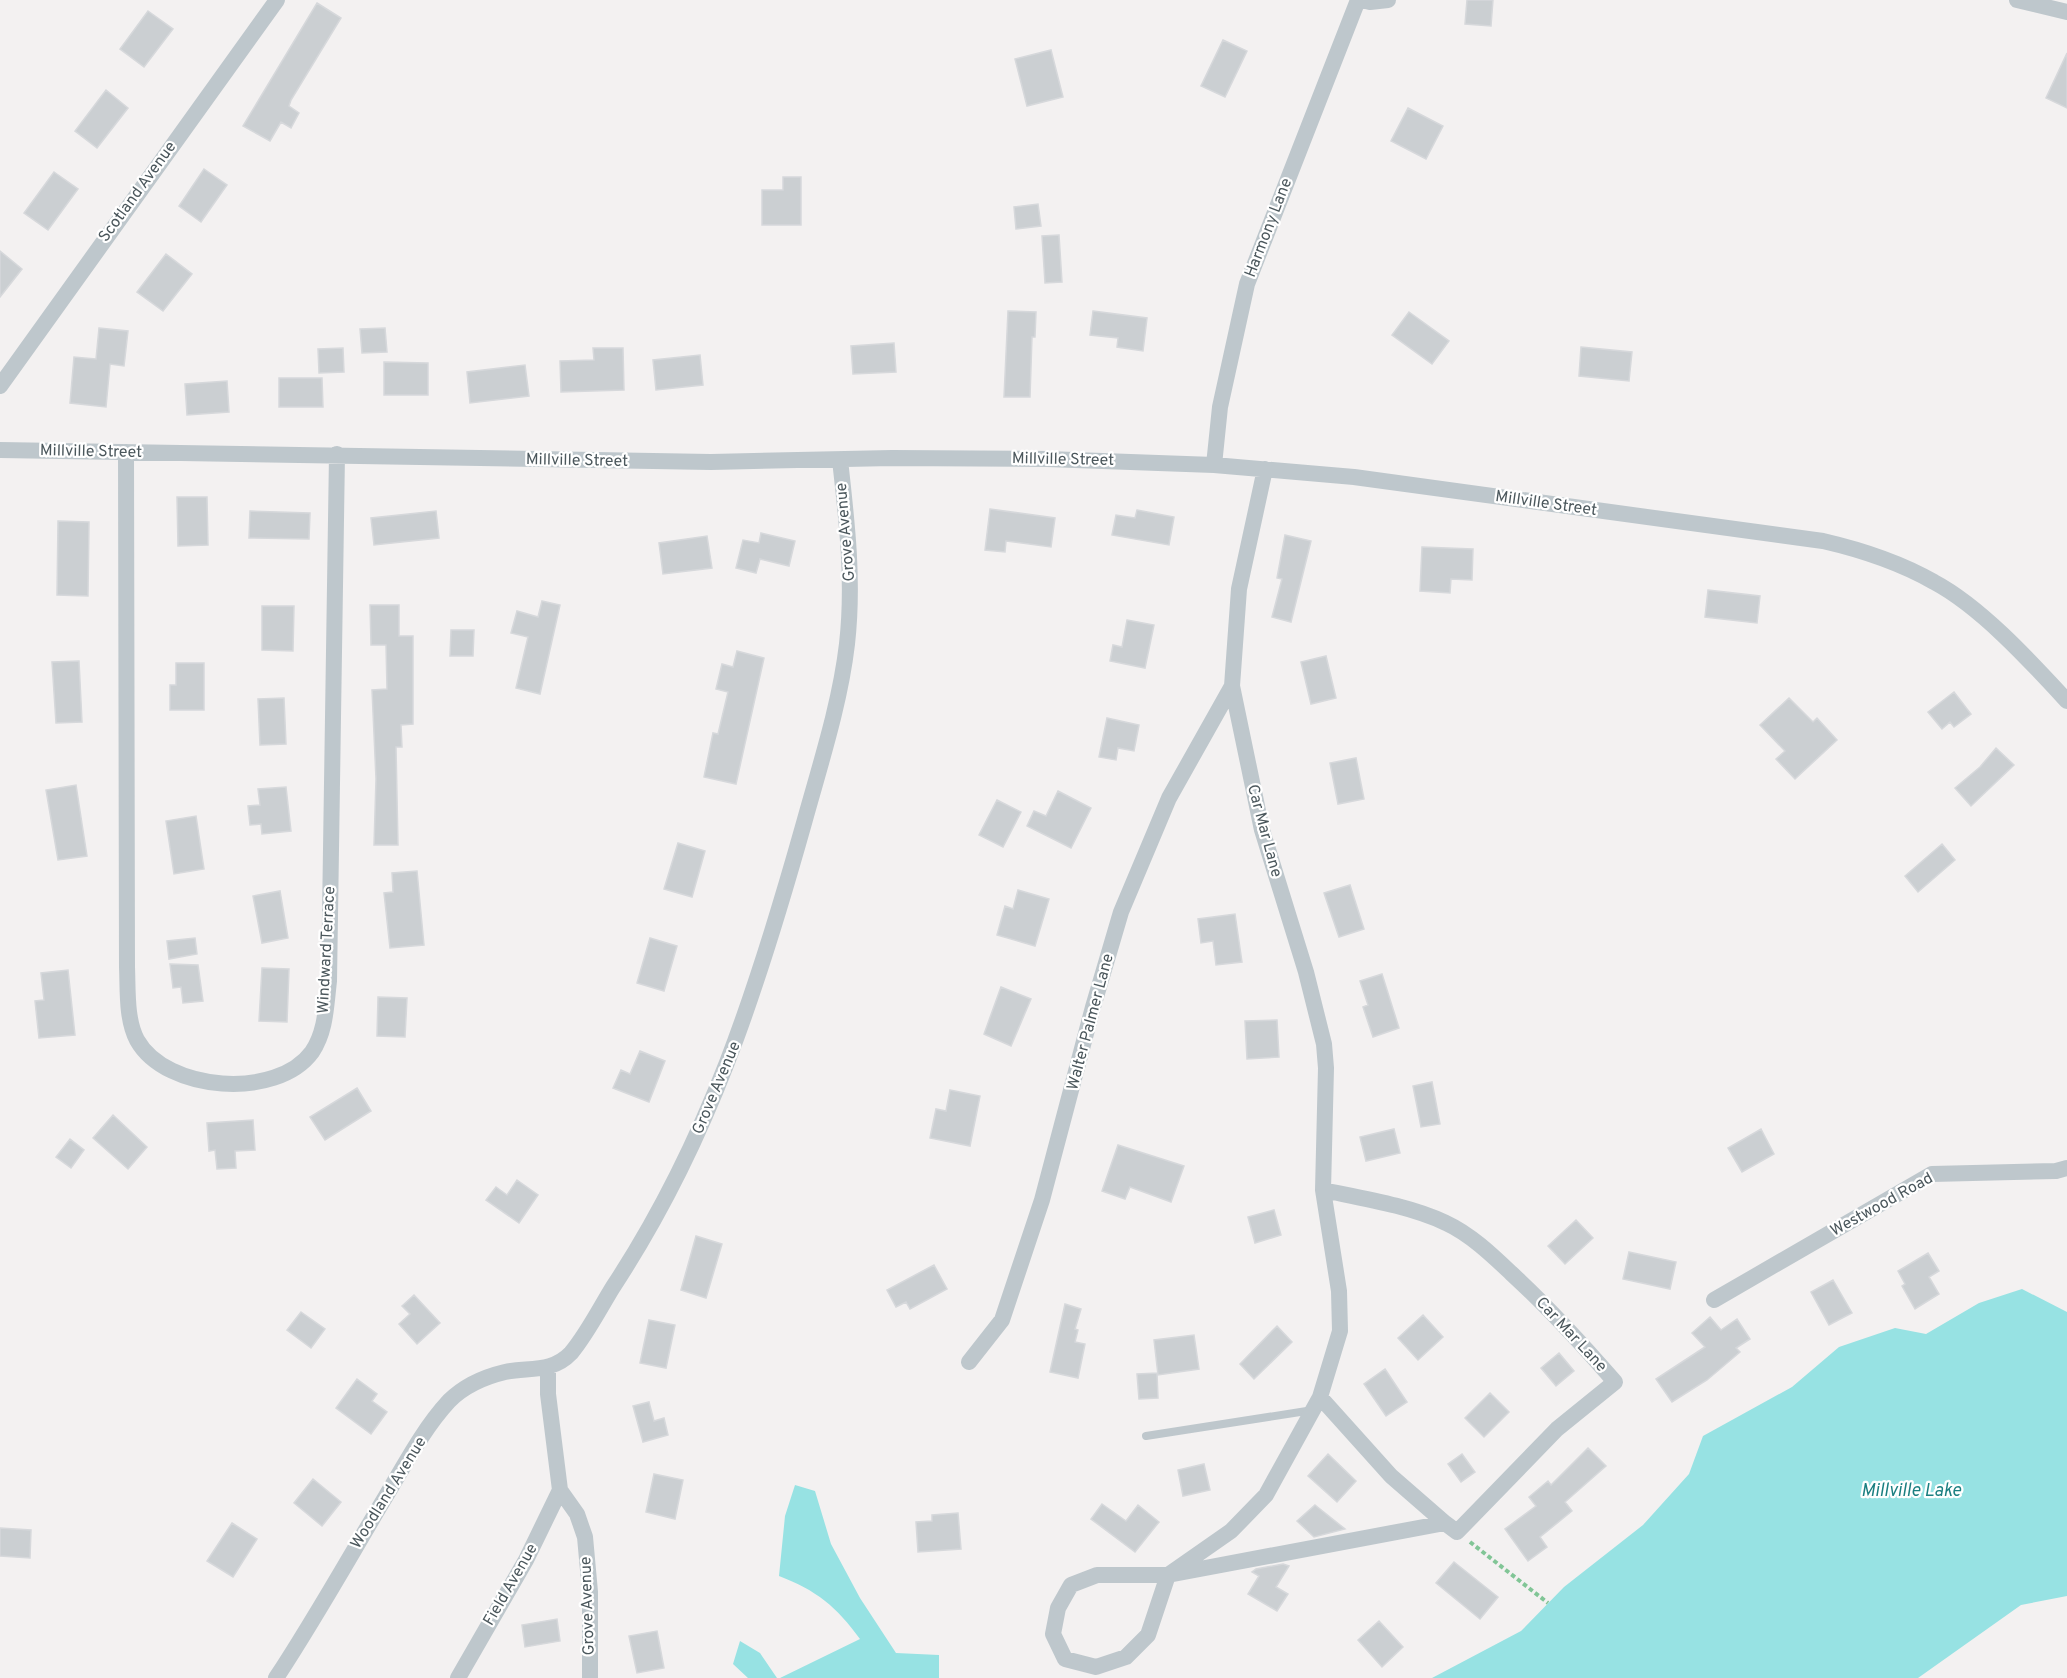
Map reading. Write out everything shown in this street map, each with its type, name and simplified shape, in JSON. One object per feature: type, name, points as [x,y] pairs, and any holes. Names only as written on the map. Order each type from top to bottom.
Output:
[{"type":"street","name":"Scotland Avenue","points":[[0,386],[277,0]]},
{"type":"street","name":"Harmony Lane","points":[[1214,465],[1220,407],[1247,284],[1360,0],[1370,2],[1388,0]]},
{"type":"street","points":[[2017,0],[2067,12]]},
{"type":"street","name":"Millville Street","points":[[0,450],[337,454],[436,459],[627,461],[1036,459],[1214,465],[1354,477],[1790,536],[1870,552],[1936,582],[1994,627],[2067,701]]},
{"type":"street","name":"Windward Terrace","points":[[126,452],[127,967],[130,1016],[137,1039],[152,1059],[173,1073],[196,1080],[221,1082],[270,1078],[293,1069],[311,1053],[323,1031],[329,981],[337,454]]},
{"type":"street","name":"Grove Avenue","points":[[590,1678],[590,1592],[585,1537],[577,1514],[560,1490],[548,1394],[548,1368],[570,1354],[633,1257],[666,1200],[703,1123],[753,997],[825,745],[847,649],[851,600],[851,551],[840,460]]},
{"type":"street","name":"Car Mar Lane","points":[[1168,1575],[1231,1531],[1266,1495],[1316,1403],[1340,1331],[1339,1291],[1323,1190],[1326,1068],[1324,1044],[1306,972],[1262,830],[1232,686],[1239,589],[1264,469]]},
{"type":"street","name":"Walter Palmer Lane","points":[[969,1362],[1002,1320],[1006,1309],[1042,1200],[1093,1007],[1125,902],[1170,798],[1232,686]]},
{"type":"street","name":"Westwood Road","points":[[1714,1300],[1932,1174],[2056,1171],[2067,1168]]},
{"type":"street","name":"Car Mar Lane","points":[[1323,1190],[1373,1200],[1446,1223],[1486,1249],[1575,1337],[1615,1382],[1557,1429],[1451,1527]]},
{"type":"street","name":"Woodland Avenue","points":[[276,1678],[407,1461],[449,1401],[468,1385],[505,1372],[548,1368]]},
{"type":"street","points":[[1316,1403],[1390,1476],[1451,1527]]},
{"type":"street","name":"Field Avenue","points":[[458,1678],[526,1560],[560,1490]]},
{"type":"street","points":[[1168,1575],[1148,1635],[1126,1657],[1096,1667],[1065,1659],[1053,1634],[1058,1608],[1071,1585],[1097,1575],[1168,1575],[1451,1527]]},
{"type":"lane","points":[[1146,1436],[1316,1403]]},
{"type":"path","points":[[1451,1527],[1548,1603]]},
{"type":"water","name":"Millville Lake","points":[[2022,1289],[2067,1312],[2067,1596],[2021,1605],[1918,1678],[1432,1678],[1521,1631],[1564,1587],[1643,1525],[1689,1474],[1703,1436],[1792,1387],[1839,1347],[1895,1328],[1926,1334],[1979,1303]]},
{"type":"water","points":[[795,1485],[815,1491],[831,1544],[860,1598],[896,1653],[939,1655],[939,1678],[780,1678],[860,1639],[825,1601],[804,1587],[779,1576],[785,1516]]},
{"type":"water","points":[[740,1641],[760,1653],[777,1678],[748,1678],[733,1664]]},
{"type":"building","points":[[1467,0],[1493,0],[1491,26],[1465,24]]},
{"type":"building","points":[[317,3],[341,18],[291,100],[289,106],[299,113],[291,128],[281,122],[270,141],[243,126]]},
{"type":"building","points":[[148,11],[173,29],[144,67],[120,49]]},
{"type":"building","points":[[1223,40],[1247,51],[1225,97],[1201,86]]},
{"type":"building","points":[[1051,50],[1063,97],[1027,106],[1015,59]]},
{"type":"building","points":[[2067,53],[2067,108],[2046,98]]},
{"type":"building","points":[[106,90],[128,108],[97,148],[75,131]]},
{"type":"building","points":[[1408,108],[1443,126],[1426,159],[1391,141]]},
{"type":"building","points":[[204,169],[227,185],[201,222],[179,206]]},
{"type":"building","points":[[54,172],[78,189],[48,230],[24,213]]},
{"type":"building","points":[[783,177],[801,177],[801,225],[762,225],[762,190],[783,190]]},
{"type":"building","points":[[1038,204],[1041,226],[1016,229],[1014,207]]},
{"type":"building","points":[[1059,235],[1062,282],[1045,283],[1042,236]]},
{"type":"building","points":[[0,251],[22,269],[0,297]]},
{"type":"building","points":[[166,254],[192,274],[163,311],[137,292]]},
{"type":"building","points":[[1008,311],[1036,312],[1035,337],[1032,337],[1030,397],[1004,397]]},
{"type":"building","points":[[1093,311],[1147,318],[1143,351],[1117,347],[1118,338],[1090,335]]},
{"type":"building","points":[[1409,312],[1449,341],[1432,364],[1392,335]]},
{"type":"building","points":[[99,328],[128,331],[124,366],[110,364],[106,407],[70,403],[74,357],[96,359]]},
{"type":"building","points":[[385,328],[387,352],[362,353],[360,329]]},
{"type":"building","points":[[894,343],[896,372],[853,374],[851,346]]},
{"type":"building","points":[[1581,347],[1632,352],[1629,381],[1579,376]]},
{"type":"building","points":[[343,348],[344,372],[319,373],[318,349]]},
{"type":"building","points":[[593,348],[623,348],[624,390],[561,392],[560,361],[594,360]]},
{"type":"building","points":[[700,355],[703,385],[656,390],[653,360]]},
{"type":"building","points":[[384,362],[428,363],[428,395],[384,395]]},
{"type":"building","points":[[525,365],[529,396],[470,403],[467,372]]},
{"type":"building","points":[[279,378],[322,378],[323,407],[279,407]]},
{"type":"building","points":[[227,381],[229,412],[187,415],[185,384]]},
{"type":"building","points":[[177,497],[207,497],[208,545],[178,546]]},
{"type":"building","points":[[990,509],[1055,518],[1051,547],[1006,541],[1005,552],[985,550]]},
{"type":"building","points":[[1137,510],[1174,517],[1169,545],[1112,535],[1116,515],[1135,518]]},
{"type":"building","points":[[250,511],[310,513],[309,539],[249,538]]},
{"type":"building","points":[[436,511],[439,538],[374,545],[371,518]]},
{"type":"building","points":[[58,521],[89,522],[88,596],[57,595]]},
{"type":"building","points":[[761,533],[795,541],[789,566],[760,559],[756,573],[736,568],[743,540],[759,543]]},
{"type":"building","points":[[1285,535],[1311,541],[1291,622],[1272,617],[1282,579],[1277,578]]},
{"type":"building","points":[[707,536],[712,568],[663,574],[659,543]]},
{"type":"building","points":[[1422,547],[1473,549],[1472,580],[1451,579],[1450,593],[1420,591]]},
{"type":"building","points":[[1708,590],[1760,596],[1757,623],[1705,617]]},
{"type":"building","points":[[542,601],[560,605],[540,694],[516,688],[528,637],[511,633],[517,611],[538,617]]},
{"type":"building","points":[[370,605],[399,605],[399,636],[413,636],[413,724],[401,725],[402,747],[396,747],[398,845],[374,845],[376,779],[372,690],[387,689],[386,645],[371,645]]},
{"type":"building","points":[[262,606],[294,606],[293,651],[262,650]]},
{"type":"building","points":[[1127,620],[1154,625],[1145,668],[1110,661],[1113,645],[1122,647]]},
{"type":"building","points":[[451,630],[474,630],[473,656],[450,656]]},
{"type":"building","points":[[737,651],[764,658],[736,784],[704,777],[713,733],[718,734],[728,692],[716,689],[722,664],[733,667]]},
{"type":"building","points":[[1326,656],[1336,698],[1311,704],[1301,662]]},
{"type":"building","points":[[79,661],[82,722],[56,723],[52,662]]},
{"type":"building","points":[[176,663],[204,663],[204,710],[170,710],[170,685],[176,685]]},
{"type":"building","points":[[1954,692],[1971,714],[1954,727],[1950,722],[1942,729],[1928,712]]},
{"type":"building","points":[[284,698],[286,744],[260,745],[258,699]]},
{"type":"building","points":[[1789,698],[1813,722],[1817,718],[1837,740],[1795,779],[1776,759],[1785,751],[1760,725]]},
{"type":"building","points":[[1107,718],[1139,725],[1134,751],[1118,748],[1116,760],[1099,757]]},
{"type":"building","points":[[1996,748],[2014,765],[1971,806],[1955,788],[1980,767]]},
{"type":"building","points":[[1356,758],[1364,799],[1338,804],[1330,763]]},
{"type":"building","points":[[76,785],[87,856],[58,860],[46,790]]},
{"type":"building","points":[[286,787],[291,831],[262,834],[261,824],[250,825],[248,806],[260,805],[258,789]]},
{"type":"building","points":[[1058,791],[1091,808],[1071,848],[1027,826],[1034,811],[1046,816]]},
{"type":"building","points":[[997,800],[1021,812],[1003,847],[979,835]]},
{"type":"building","points":[[196,816],[204,869],[174,874],[166,821]]},
{"type":"building","points":[[678,843],[705,851],[692,897],[664,889]]},
{"type":"building","points":[[1942,844],[1955,860],[1918,892],[1905,876]]},
{"type":"building","points":[[417,871],[424,945],[390,948],[384,893],[393,892],[392,873]]},
{"type":"building","points":[[1350,885],[1364,929],[1339,937],[1324,893]]},
{"type":"building","points":[[1018,890],[1049,899],[1035,946],[997,935],[1005,906],[1013,909]]},
{"type":"building","points":[[280,891],[288,938],[262,943],[253,896]]},
{"type":"building","points":[[1235,914],[1242,962],[1216,965],[1213,941],[1201,943],[1198,919]]},
{"type":"building","points":[[195,938],[197,954],[169,959],[167,941]]},
{"type":"building","points":[[650,938],[677,946],[664,991],[637,983]]},
{"type":"building","points":[[170,964],[198,965],[203,1001],[183,1003],[181,987],[173,988]]},
{"type":"building","points":[[262,968],[289,969],[287,1022],[259,1021]]},
{"type":"building","points":[[68,970],[75,1035],[39,1038],[35,1001],[44,1000],[41,973]]},
{"type":"building","points":[[1382,974],[1399,1028],[1373,1037],[1363,1007],[1368,1005],[1360,981]]},
{"type":"building","points":[[1001,987],[1031,999],[1011,1046],[984,1034]]},
{"type":"building","points":[[378,997],[407,998],[405,1037],[377,1036]]},
{"type":"building","points":[[1277,1020],[1279,1057],[1247,1059],[1245,1021]]},
{"type":"building","points":[[640,1051],[665,1061],[649,1102],[613,1088],[621,1070],[630,1074]]},
{"type":"building","points":[[1432,1082],[1440,1124],[1421,1127],[1413,1086]]},
{"type":"building","points":[[357,1088],[371,1111],[325,1140],[310,1117]]},
{"type":"building","points":[[950,1090],[980,1096],[970,1146],[930,1138],[936,1109],[946,1111]]},
{"type":"building","points":[[113,1115],[147,1147],[128,1169],[93,1138]]},
{"type":"building","points":[[253,1120],[255,1150],[235,1151],[236,1168],[217,1169],[215,1150],[209,1151],[207,1123]]},
{"type":"building","points":[[1394,1129],[1400,1153],[1366,1161],[1360,1137]]},
{"type":"building","points":[[1761,1129],[1774,1154],[1742,1172],[1728,1148]]},
{"type":"building","points":[[70,1139],[84,1150],[71,1168],[56,1157]]},
{"type":"building","points":[[1118,1145],[1184,1166],[1171,1202],[1130,1187],[1125,1199],[1102,1191]]},
{"type":"building","points":[[517,1180],[538,1195],[519,1223],[486,1200],[496,1187],[507,1195]]},
{"type":"building","points":[[1274,1210],[1281,1235],[1255,1243],[1248,1217]]},
{"type":"building","points":[[1576,1220],[1593,1238],[1565,1264],[1548,1246]]},
{"type":"building","points":[[696,1236],[722,1244],[706,1298],[681,1290]]},
{"type":"building","points":[[1629,1252],[1676,1262],[1670,1289],[1623,1279]]},
{"type":"building","points":[[1928,1253],[1939,1271],[1929,1277],[1939,1294],[1915,1309],[1902,1286],[1905,1284],[1898,1271]]},
{"type":"building","points":[[934,1265],[947,1289],[910,1309],[906,1302],[896,1307],[887,1290]]},
{"type":"building","points":[[1833,1280],[1852,1313],[1829,1325],[1811,1292]]},
{"type":"building","points":[[414,1295],[440,1323],[417,1344],[399,1324],[410,1314],[402,1306]]},
{"type":"building","points":[[1065,1304],[1081,1309],[1075,1329],[1078,1330],[1075,1342],[1085,1344],[1078,1378],[1050,1372]]},
{"type":"building","points":[[301,1312],[325,1329],[311,1348],[287,1330]]},
{"type":"building","points":[[1423,1315],[1443,1337],[1418,1360],[1398,1338]]},
{"type":"building","points":[[1710,1317],[1721,1330],[1737,1319],[1750,1339],[1736,1348],[1740,1352],[1707,1380],[1672,1402],[1656,1379],[1705,1347],[1692,1333]]},
{"type":"building","points":[[649,1320],[675,1325],[666,1368],[640,1363]]},
{"type":"building","points":[[1277,1326],[1292,1342],[1254,1379],[1240,1364]]},
{"type":"building","points":[[1194,1335],[1199,1369],[1158,1375],[1154,1340]]},
{"type":"building","points":[[1559,1353],[1574,1371],[1556,1386],[1541,1368]]},
{"type":"building","points":[[1385,1369],[1407,1402],[1386,1416],[1364,1384]]},
{"type":"building","points":[[1157,1373],[1158,1398],[1139,1399],[1137,1374]]},
{"type":"building","points":[[357,1379],[377,1394],[372,1401],[387,1412],[371,1434],[336,1408]]},
{"type":"building","points":[[1490,1393],[1509,1412],[1484,1437],[1465,1418]]},
{"type":"building","points":[[649,1402],[654,1421],[664,1418],[668,1435],[643,1442],[633,1406]]},
{"type":"building","points":[[1588,1448],[1606,1466],[1565,1502],[1572,1511],[1540,1537],[1547,1547],[1528,1561],[1505,1529],[1536,1506],[1529,1497],[1548,1481],[1551,1485]]},
{"type":"building","points":[[1328,1454],[1356,1481],[1337,1502],[1308,1476]]},
{"type":"building","points":[[1462,1454],[1475,1472],[1461,1482],[1448,1464]]},
{"type":"building","points":[[1204,1464],[1210,1490],[1183,1496],[1178,1470]]},
{"type":"building","points":[[654,1474],[683,1480],[675,1519],[646,1512]]},
{"type":"building","points":[[313,1479],[341,1502],[322,1526],[294,1503]]},
{"type":"building","points":[[1102,1504],[1126,1521],[1138,1505],[1159,1522],[1135,1552],[1091,1519]]},
{"type":"building","points":[[1315,1505],[1345,1529],[1314,1537],[1297,1521]]},
{"type":"building","points":[[958,1513],[961,1549],[918,1552],[916,1522],[932,1521],[932,1515]]},
{"type":"building","points":[[232,1523],[257,1539],[233,1577],[207,1561]]},
{"type":"building","points":[[0,1528],[31,1530],[30,1558],[0,1556]]},
{"type":"building","points":[[1454,1562],[1498,1597],[1480,1619],[1436,1583]]},
{"type":"building","points":[[1283,1564],[1289,1566],[1276,1587],[1288,1594],[1277,1611],[1248,1594],[1259,1576],[1252,1572],[1256,1569]]},
{"type":"building","points":[[557,1619],[560,1641],[525,1647],[522,1625]]},
{"type":"building","points":[[1379,1621],[1403,1647],[1382,1667],[1358,1640]]},
{"type":"building","points":[[657,1631],[664,1668],[637,1673],[629,1636]]}]
